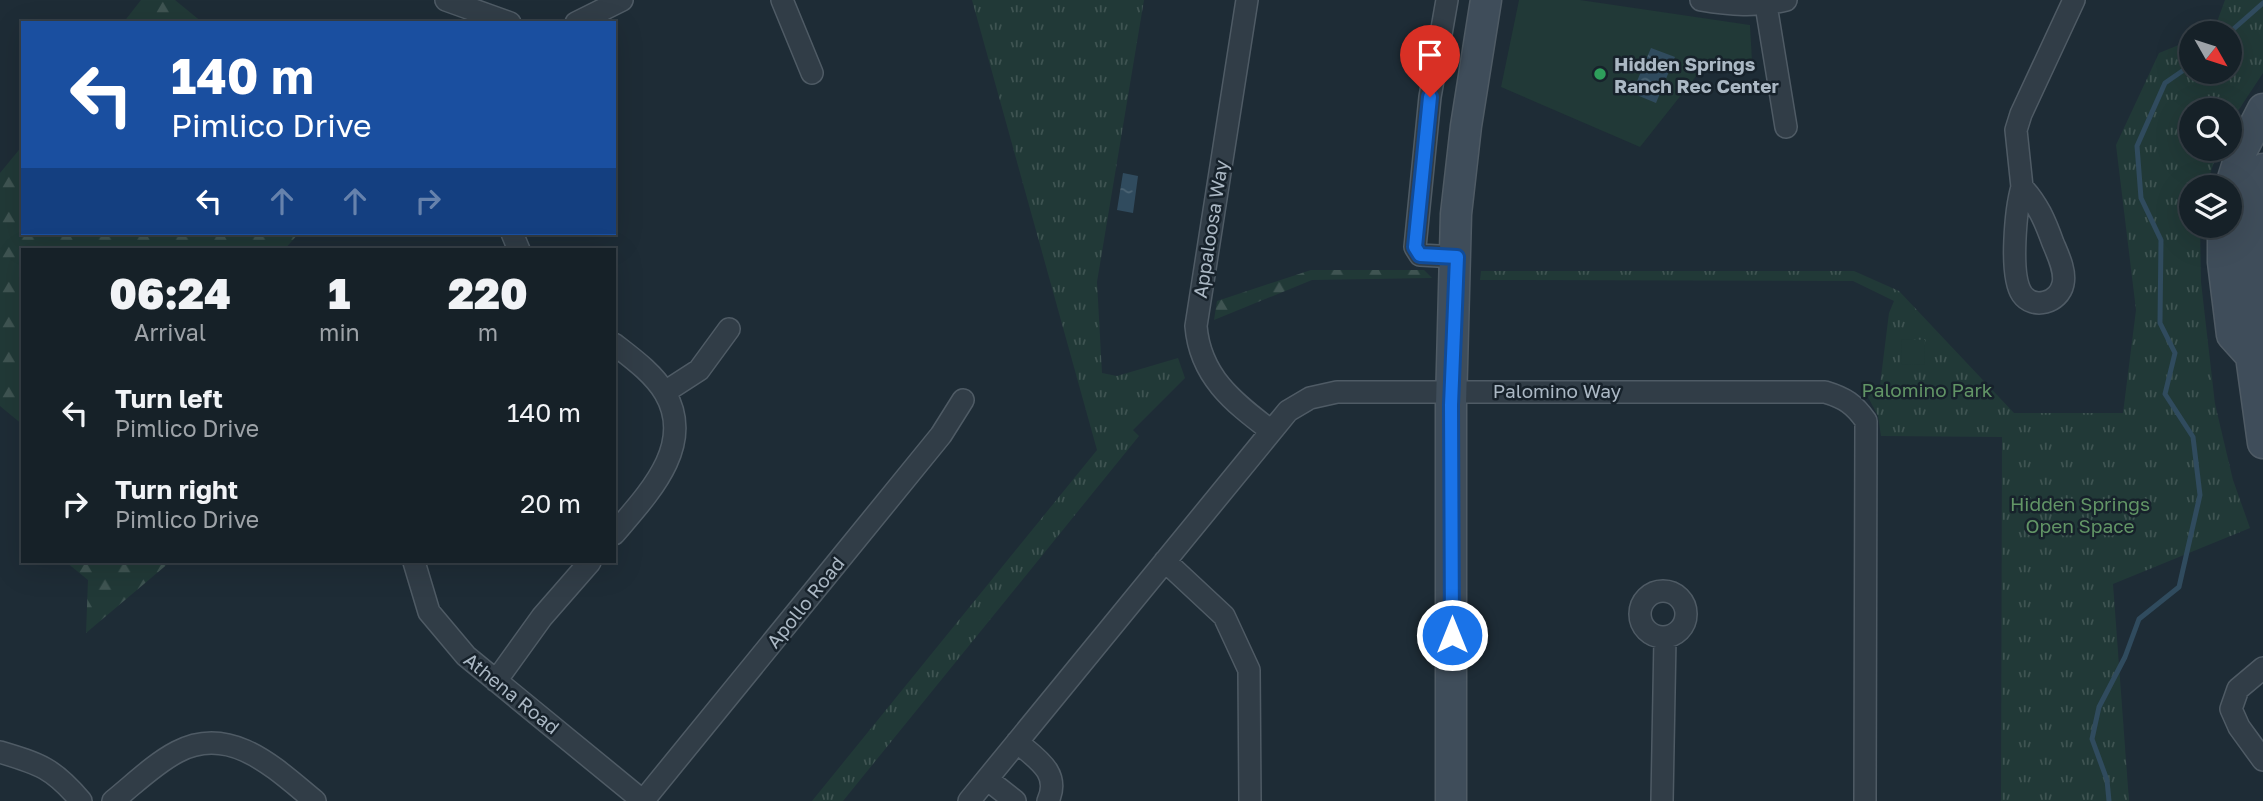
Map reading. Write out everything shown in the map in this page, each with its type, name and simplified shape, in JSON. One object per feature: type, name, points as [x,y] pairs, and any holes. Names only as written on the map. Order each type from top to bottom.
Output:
[{"type":"street","points":[[446,0],[504,21]]},
{"type":"street","points":[[580,21],[622,0]]},
{"type":"street","points":[[782,0],[813,73]]},
{"type":"street","name":"Appaloosa Way","points":[[1247,0],[1196,326],[1202,358],[1211,377],[1234,402],[1270,430]]},
{"type":"street","points":[[1447,0],[1430,97],[1415,247],[1420,255],[1457,257]]},
{"type":"street","points":[[1451,801],[1452,390],[1456,215],[1462,154],[1486,0]]},
{"type":"street","points":[[1701,0],[1735,6],[1776,2],[1786,127]]},
{"type":"street","points":[[2022,187],[2039,205],[2062,267],[2064,283],[2059,295],[2046,303],[2032,302],[2022,295],[2017,280],[2016,210],[2022,187],[2016,130],[2074,0]]},
{"type":"street","points":[[2234,175],[2242,150],[2263,109]]},
{"type":"street","points":[[2263,170],[2254,206],[2250,246],[2258,331],[2263,443]]},
{"type":"street","points":[[2223,238],[2225,281],[2232,335],[2257,355]]},
{"type":"street","points":[[665,392],[699,370],[729,329]]},
{"type":"street","points":[[616,346],[651,375],[665,392],[673,413],[675,435],[671,455],[661,476],[616,532]]},
{"type":"street","name":"Palomino Way","points":[[969,801],[1288,411],[1310,398],[1337,392],[1452,390],[1825,392],[1855,405],[1866,421],[1865,801]]},
{"type":"street","name":"Apollo Road","points":[[643,801],[941,435],[963,400]]},
{"type":"street","points":[[1165,561],[1224,616],[1249,670],[1251,801]]},
{"type":"street","name":"Athena Road","points":[[414,563],[429,612],[460,650],[643,801]]},
{"type":"street","points":[[496,681],[542,617],[589,563]]},
{"type":"street","points":[[1662,801],[1665,638]]},
{"type":"street","points":[[2263,668],[2238,689],[2231,709],[2239,727],[2263,760]]},
{"type":"street","points":[[1017,742],[1047,767],[1053,790],[1048,801]]},
{"type":"street","points":[[113,801],[176,752],[189,747],[218,744],[234,746],[264,760],[315,801]]},
{"type":"street","points":[[0,752],[37,762],[55,774],[81,801]]},
{"type":"street","points":[[987,779],[1015,801]]},
{"type":"green space","points":[[141,0],[175,0],[201,21],[125,21]]},
{"type":"green space","points":[[972,0],[1144,0],[1097,282],[1102,373],[1117,376],[1178,358],[1185,378],[1133,430],[1139,436],[843,801],[812,801],[1097,450]]},
{"type":"green space","name":"Hidden Springs Ranch Rec Center","points":[[1519,0],[1580,0],[1750,25],[1752,60],[1701,70],[1640,147],[1501,87]]},
{"type":"green space","name":"Hidden Springs Open Space","points":[[2225,0],[2263,0],[2263,73],[2242,105],[2242,98],[2179,98],[2179,161],[2214,161],[2210,175],[2179,175],[2179,238],[2200,238],[2201,282],[2215,404],[2233,480],[2250,528],[2113,584],[2129,801],[2001,801],[2002,437],[1881,436],[1878,416],[1868,397],[1880,385],[1889,313],[1894,301],[1853,281],[1480,280],[1481,271],[1854,271],[1899,291],[2014,413],[2123,413],[2136,310],[2116,145],[2159,53],[2179,45],[2179,84],[2242,84],[2242,21],[2217,21]]},
{"type":"green space","points":[[21,147],[21,235],[297,235],[286,248],[21,248],[21,423],[0,406],[0,173]]},
{"type":"green space","points":[[1311,270],[1424,270],[1432,278],[1312,280],[1214,320],[1217,301]]},
{"type":"green space","points":[[1902,339],[1925,340],[1924,365],[1901,364]]},
{"type":"green space","points":[[67,563],[169,563],[86,633],[88,580]]},
{"type":"water","points":[[1651,48],[1675,57],[1656,103],[1632,93]]},
{"type":"water","points":[[1123,173],[1138,176],[1133,213],[1117,210]]},
{"type":"waterway","points":[[2242,22],[2263,3]]},
{"type":"waterway","points":[[2109,801],[2107,780],[2092,739],[2099,707],[2125,657],[2139,619],[2179,587],[2200,495],[2193,437],[2165,394],[2175,353],[2160,323],[2161,240],[2141,198],[2137,146],[2165,83],[2179,73]]},
{"type":"place","name":"Hidden Springs Ranch Rec Center","points":[[1600,74]]},
{"type":"route","points":[[1430,97],[1415,247],[1420,255],[1457,257],[1451,405],[1452,635]]},
{"type":"park label","name":"Palomino Park","points":[[1927,389]]}]
